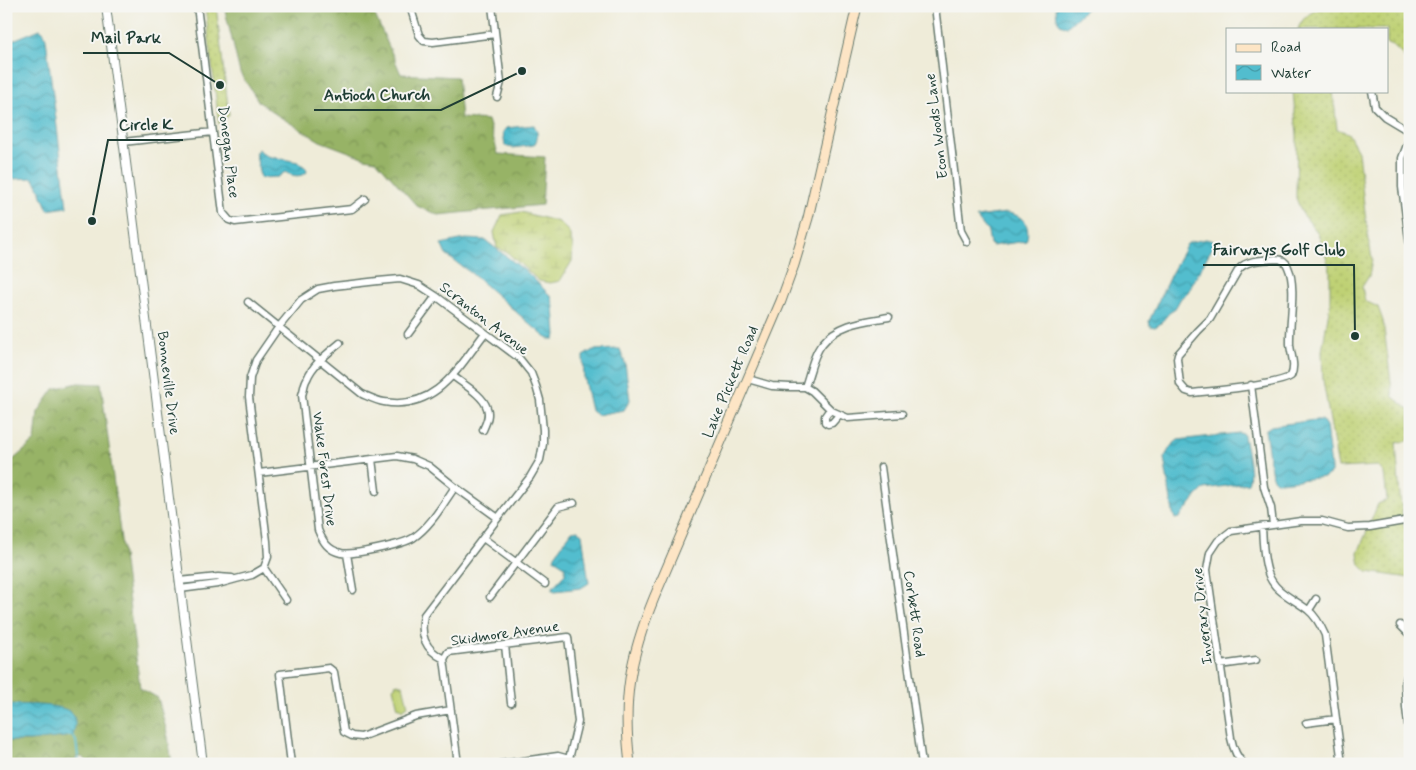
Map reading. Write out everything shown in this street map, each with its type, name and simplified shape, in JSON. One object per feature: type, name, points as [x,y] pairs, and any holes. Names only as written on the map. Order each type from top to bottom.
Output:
[{"type":"main road","name":"Lake Pickett Road","points":[[630,764],[627,739],[627,704],[630,671],[638,642],[654,598],[784,293],[799,250],[857,6]]},
{"type":"street","name":"Bonneville Drive","points":[[106,6],[202,764]]},
{"type":"street","name":"Donegan Place","points":[[197,6],[223,213],[229,220],[235,222],[352,209],[365,199]]},
{"type":"street","points":[[410,6],[419,35],[424,40],[433,42],[495,34]]},
{"type":"street","points":[[492,6],[501,82],[497,98]]},
{"type":"street","name":"Econ Woods Lane","points":[[935,6],[961,231],[968,242]]},
{"type":"street","points":[[1372,92],[1375,107],[1385,118],[1410,132]]},
{"type":"street","points":[[123,142],[213,132]]},
{"type":"street","points":[[1410,137],[1402,158],[1402,187],[1410,248]]},
{"type":"street","points":[[1281,259],[1288,266],[1292,286],[1290,338],[1293,373],[1284,380],[1250,385],[1192,393],[1186,391],[1180,384],[1177,358],[1178,354],[1210,319],[1242,265],[1249,262],[1281,259]]},
{"type":"street","name":"Scranton Avenue","points":[[264,568],[268,557],[267,541],[249,397],[250,378],[256,360],[278,328],[301,300],[318,289],[400,279],[419,285],[519,358],[531,373],[536,386],[540,400],[543,430],[540,460],[530,477],[424,615],[422,628],[427,646],[444,659]]},
{"type":"street","points":[[408,334],[436,296]]},
{"type":"street","points":[[248,302],[362,394],[383,402],[400,403],[424,399],[453,376],[485,333]]},
{"type":"street","points":[[805,387],[814,360],[822,344],[835,332],[852,324],[889,317]]},
{"type":"street","name":"Wake Forest Drive","points":[[340,343],[320,361],[306,379],[302,395],[318,530],[322,542],[330,548],[347,554]]},
{"type":"street","points":[[453,376],[479,396],[488,408],[488,418],[483,430]]},
{"type":"street","points":[[748,379],[772,386],[805,387],[812,391],[830,409],[852,419],[902,414]]},
{"type":"street","points":[[1250,385],[1264,486],[1273,525]]},
{"type":"street","points":[[830,409],[824,419],[828,424],[832,423],[840,415]]},
{"type":"street","points":[[259,473],[372,458],[396,456],[413,459],[428,466],[498,518]]},
{"type":"street","points":[[372,458],[376,491]]},
{"type":"street","name":"Corbett Road","points":[[881,467],[922,764]]},
{"type":"street","points":[[353,590],[347,554],[401,544],[413,538],[425,527],[455,487]]},
{"type":"street","points":[[490,597],[558,507],[574,503]]},
{"type":"street","name":"Inverary Drive","points":[[1244,764],[1233,750],[1208,570],[1210,553],[1218,541],[1231,531],[1301,521],[1322,521],[1348,528],[1410,520]]},
{"type":"street","points":[[1262,527],[1268,574],[1277,589],[1309,610],[1325,635],[1342,764]]},
{"type":"street","points":[[483,538],[545,584]]},
{"type":"street","points":[[180,585],[218,584],[252,575],[264,568],[286,600]]},
{"type":"street","points":[[1309,610],[1316,599]]},
{"type":"street","points":[[1400,625],[1410,635]]},
{"type":"street","name":"Skidmore Avenue","points":[[444,659],[448,652],[568,637],[578,722],[569,759]]},
{"type":"street","points":[[505,645],[511,703]]},
{"type":"street","points":[[444,659],[458,764]]},
{"type":"street","points":[[1220,665],[1256,660]]},
{"type":"street","points":[[1410,666],[1405,683],[1410,741]]},
{"type":"street","points":[[291,764],[280,674],[329,668],[334,672],[344,732],[361,738],[416,716],[451,710]]},
{"type":"street","points":[[1306,723],[1336,720]]},
{"type":"street","points":[[500,764],[558,756],[569,759],[577,764]]},
{"type":"green space","points":[[205,6],[216,6],[229,115],[219,124]]},
{"type":"green space","points":[[224,6],[371,6],[401,74],[457,77],[461,118],[488,120],[498,154],[545,157],[542,205],[438,215],[417,206],[376,160],[365,158],[320,141],[259,102],[240,73]]},
{"type":"green space","points":[[1330,6],[1410,6],[1410,64],[1397,50],[1388,44],[1388,28],[1299,28],[1304,19],[1315,11]]},
{"type":"green space","points":[[1293,92],[1333,92],[1337,129],[1348,133],[1358,151],[1372,260],[1369,276],[1362,287],[1365,301],[1378,307],[1383,321],[1393,397],[1410,410],[1410,439],[1396,443],[1404,527],[1410,527],[1410,578],[1367,572],[1360,565],[1358,553],[1378,504],[1387,500],[1384,473],[1378,466],[1338,468],[1323,380],[1322,351],[1330,304],[1330,269],[1318,233],[1302,213],[1296,198],[1297,136]]},
{"type":"green space","points":[[521,212],[559,222],[569,232],[573,247],[572,261],[560,281],[550,283],[539,281],[508,253],[497,248],[494,232],[502,215]]},
{"type":"green space","points":[[78,383],[101,384],[140,688],[158,698],[168,737],[172,764],[90,764],[83,757],[76,757],[75,764],[6,764],[6,741],[31,741],[49,706],[6,704],[6,462],[14,459],[35,441],[38,412],[54,389]]},
{"type":"green space","points":[[399,683],[399,685],[403,685],[408,706],[402,710],[398,708],[393,687]]},
{"type":"water","points":[[1056,6],[1089,6],[1068,26],[1064,26],[1057,17]]},
{"type":"water","points":[[40,29],[44,32],[46,39],[67,207],[48,210],[33,178],[12,179],[6,167],[6,43]]},
{"type":"water","points":[[534,125],[537,140],[534,145],[513,148],[505,146],[503,132],[506,128]]},
{"type":"water","points":[[258,149],[267,156],[298,162],[306,168],[307,172],[296,176],[285,172],[278,177],[260,178],[256,154]]},
{"type":"water","points":[[1006,213],[1021,218],[1027,225],[1028,235],[1026,241],[992,246],[988,232],[976,217]]},
{"type":"water","points":[[465,239],[485,240],[528,273],[551,296],[554,307],[555,339],[549,339],[544,336],[471,273],[446,255],[441,244]]},
{"type":"water","points":[[1206,239],[1213,241],[1212,249],[1188,292],[1160,324],[1155,327],[1150,326],[1149,321],[1187,244]]},
{"type":"water","points":[[620,349],[625,363],[630,400],[624,410],[597,415],[591,411],[584,379],[583,356],[593,350]]},
{"type":"water","points":[[1322,420],[1326,426],[1331,473],[1325,477],[1280,482],[1275,480],[1272,476],[1265,430],[1271,426]]},
{"type":"water","points":[[1239,433],[1244,436],[1250,473],[1248,483],[1204,489],[1179,518],[1175,519],[1164,458],[1171,446],[1178,440]]},
{"type":"water","points":[[578,530],[582,534],[589,583],[581,588],[555,591],[551,589],[565,574],[565,566],[554,559],[555,555],[572,531]]},
{"type":"water","points":[[6,704],[63,708],[74,716],[73,736],[31,741],[6,741]]},
{"type":"waterway","points":[[73,736],[76,741],[79,764]]},
{"type":"place","name":"Antioch Church","points":[[522,71]]},
{"type":"place","name":"Mail Park","points":[[220,85]]},
{"type":"place","name":"Circle K","points":[[92,221]]},
{"type":"place","name":"Fairways Golf Club","points":[[1355,336]]}]
